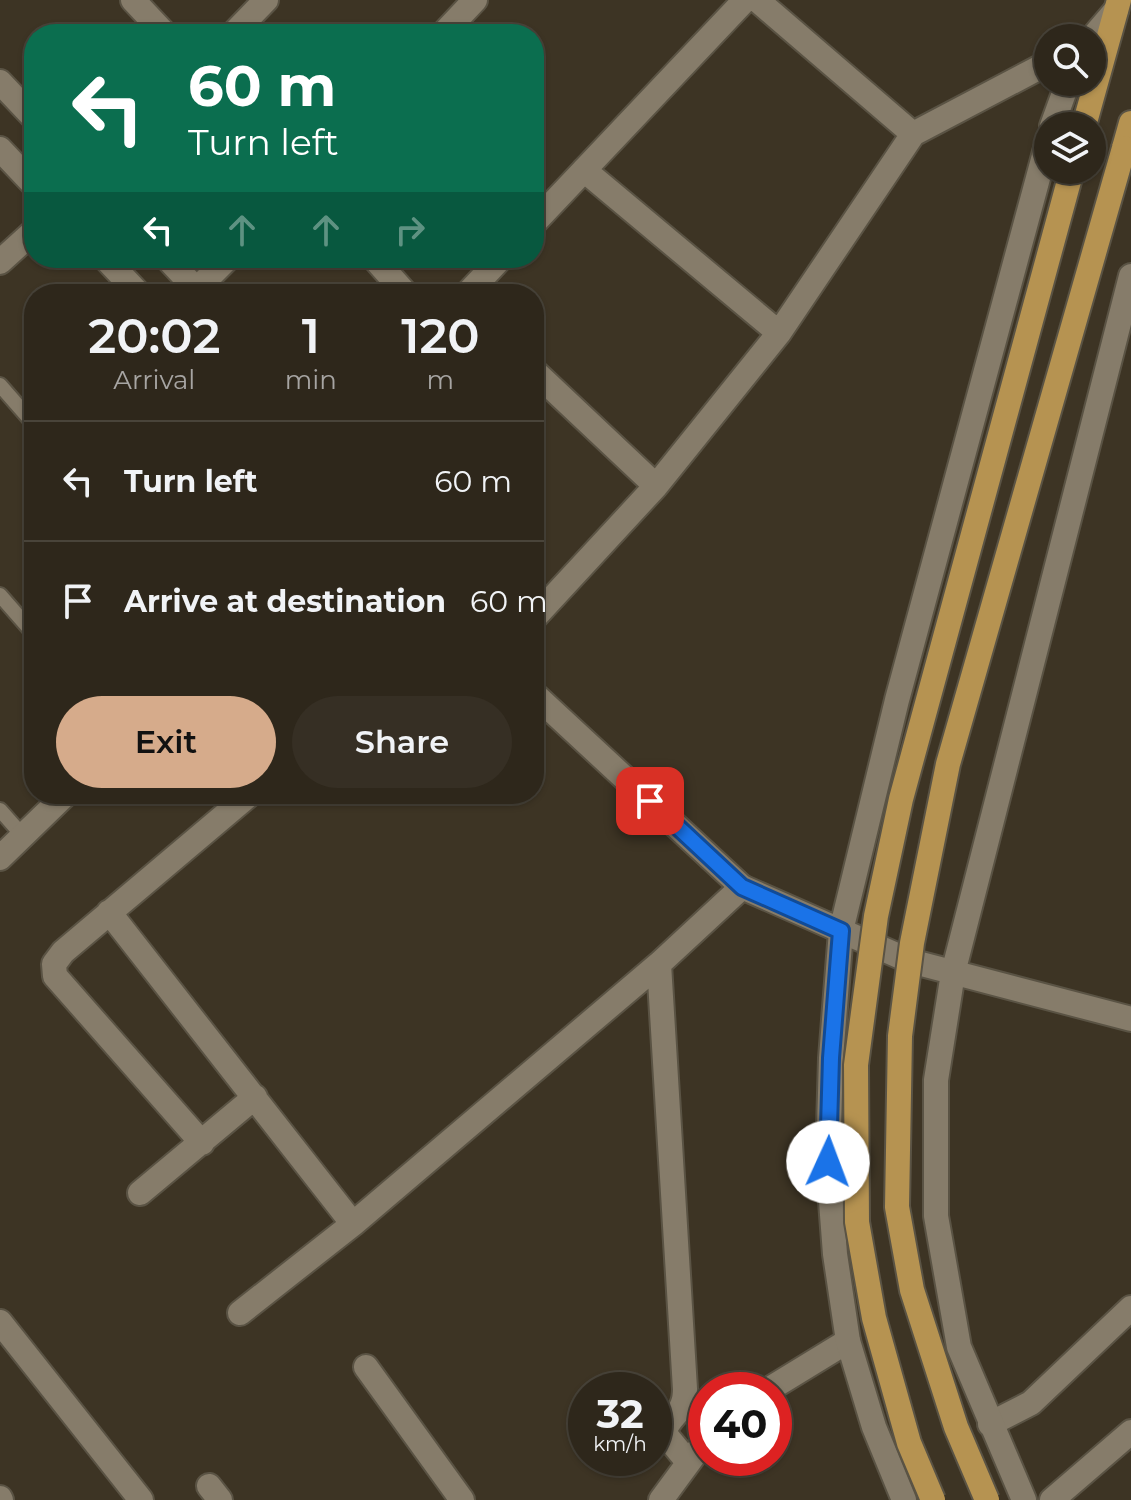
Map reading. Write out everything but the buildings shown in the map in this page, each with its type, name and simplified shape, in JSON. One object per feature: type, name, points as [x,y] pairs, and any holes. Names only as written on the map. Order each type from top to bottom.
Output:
[{"type":"highway","points":[[1088,112],[1117,5]]},
{"type":"highway","points":[[987,1500],[956,1427],[912,1290],[897,1207],[900,1036],[912,943],[948,764],[1131,123]]},
{"type":"highway","points":[[933,1500],[909,1443],[871,1304],[857,1222],[856,1065],[876,916],[901,799],[1068,184]]},
{"type":"street","points":[[133,0],[156,24]]},
{"type":"street","points":[[243,24],[266,0]]},
{"type":"street","points":[[452,24],[475,0]]},
{"type":"street","points":[[544,212],[745,0]]},
{"type":"street","points":[[757,0],[913,134]]},
{"type":"street","points":[[1103,24],[1117,5]]},
{"type":"street","points":[[544,607],[656,486],[779,333],[913,134],[1034,70]]},
{"type":"street","points":[[0,82],[24,107]]},
{"type":"street","points":[[0,149],[24,174]]},
{"type":"street","points":[[584,170],[779,333]]},
{"type":"street","points":[[904,1500],[874,1427],[848,1341],[835,1254],[828,1162],[831,1058],[841,931],[897,700],[1036,184]]},
{"type":"street","points":[[0,262],[24,240]]},
{"type":"street","points":[[114,268],[130,284]]},
{"type":"street","points":[[175,268],[188,284]]},
{"type":"street","points":[[202,284],[218,268]]},
{"type":"street","points":[[383,268],[397,284]]},
{"type":"street","points":[[476,284],[492,268]]},
{"type":"street","points":[[1024,1500],[959,1347],[936,1216],[936,1080],[953,973],[1131,276]]},
{"type":"street","points":[[544,380],[656,486]]},
{"type":"street","points":[[544,703],[742,887],[910,961],[1131,1019]]},
{"type":"street","points":[[0,858],[56,804]]},
{"type":"street","points":[[202,1143],[55,976],[54,964],[63,952],[109,912],[238,804]]},
{"type":"street","points":[[240,1313],[353,1224],[659,964],[742,887]]},
{"type":"street","points":[[109,912],[353,1224]]},
{"type":"street","points":[[659,964],[685,1389],[681,1412],[667,1425],[664,1433],[688,1462],[661,1500]]},
{"type":"street","points":[[140,1193],[255,1097]]},
{"type":"street","points":[[990,1424],[1031,1403],[1131,1308]]},
{"type":"street","points":[[0,1322],[141,1500]]},
{"type":"street","points":[[792,1375],[848,1341]]},
{"type":"street","points":[[366,1367],[462,1500]]},
{"type":"street","points":[[1052,1500],[1131,1432]]},
{"type":"lane","points":[[0,385],[24,413]]},
{"type":"lane","points":[[0,595],[24,623]]},
{"type":"lane","points":[[0,810],[23,836]]},
{"type":"route","points":[[650,801],[742,887],[841,931],[831,1058],[828,1162]]}]
